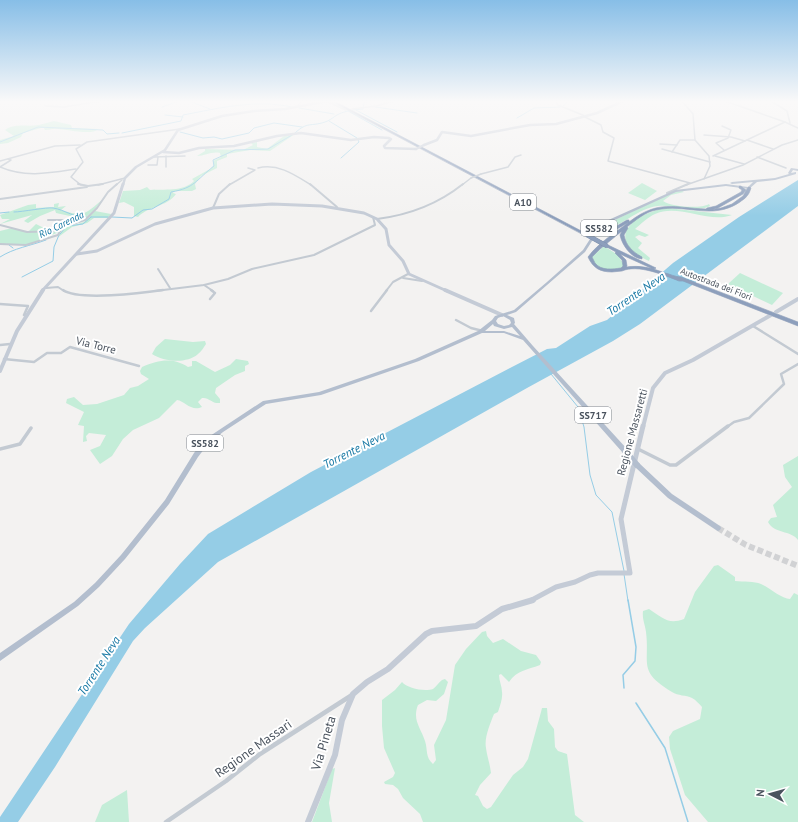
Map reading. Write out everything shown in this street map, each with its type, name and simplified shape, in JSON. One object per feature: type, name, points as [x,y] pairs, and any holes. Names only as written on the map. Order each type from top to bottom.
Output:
[{"type":"highway","name":"Autostrada dei Fiori","points":[[407,139],[589,234],[607,245]]},
{"type":"highway","name":"Autostrada dei Fiori","points":[[407,139],[589,234],[596,240],[681,280],[798,322]]},
{"type":"highway","points":[[700,210],[717,207],[742,193],[744,190],[739,185]]},
{"type":"highway","points":[[589,234],[611,231],[650,210],[663,207],[716,211],[729,208],[745,198],[750,186]]},
{"type":"highway","points":[[640,216],[592,254],[590,258],[592,264],[601,270],[613,272],[637,267],[655,271],[681,280]]},
{"type":"highway","points":[[629,224],[622,235],[624,243],[635,254],[650,265]]},
{"type":"highway","points":[[607,245],[623,258],[626,264],[622,270]]},
{"type":"highway","name":"Autostrada dei Fiori","points":[[650,265],[743,303]]},
{"type":"main road","points":[[739,185],[744,182],[777,178],[795,171]]},
{"type":"main road","points":[[750,186],[756,180]]},
{"type":"main road","points":[[744,182],[750,186]]},
{"type":"main road","name":"SS582","points":[[503,316],[515,311],[584,251],[600,226],[667,193],[726,185],[739,185]]},
{"type":"main road","points":[[739,185],[750,186]]},
{"type":"main road","name":"SS582","points":[[512,322],[515,311]]},
{"type":"main road","points":[[503,316],[512,322],[503,327],[495,320],[503,316]]},
{"type":"main road","name":"SS582","points":[[482,331],[495,320]]},
{"type":"main road","name":"SS717","points":[[512,322],[523,339],[637,465],[670,496],[718,528]]},
{"type":"main road","name":"SS582","points":[[0,657],[76,604],[97,585],[123,557],[167,502],[196,455],[206,442],[265,402],[320,394],[417,360],[482,331],[503,327]]},
{"type":"main road","name":"SS717","points":[[503,327],[523,339]]},
{"type":"main road","points":[[482,331],[504,332],[523,339]]},
{"type":"street","points":[[0,161],[50,147],[80,145],[88,141],[104,139]]},
{"type":"street","points":[[0,371],[10,344],[26,315],[46,288],[114,213],[124,179],[131,171],[163,152],[172,139]]},
{"type":"street","points":[[163,152],[179,153],[199,148],[234,146],[263,139]]},
{"type":"street","points":[[390,139],[385,148],[406,150],[416,149],[437,139]]},
{"type":"street","points":[[614,139],[608,161],[690,183]]},
{"type":"street","points":[[672,152],[682,139]]},
{"type":"street","points":[[685,139],[695,140],[709,156],[709,170],[704,178]]},
{"type":"street","points":[[723,139],[716,143],[724,150]]},
{"type":"street","points":[[738,139],[772,149]]},
{"type":"street","points":[[709,156],[717,155],[724,150],[748,139]]},
{"type":"street","points":[[667,193],[684,185],[745,164],[772,149],[797,141]]},
{"type":"street","points":[[660,144],[677,145]]},
{"type":"street","points":[[80,145],[76,151],[83,162],[76,169],[71,178],[89,186]]},
{"type":"street","points":[[662,149],[710,162]]},
{"type":"street","points":[[77,254],[90,254],[144,228],[213,208],[272,205],[337,207],[375,218],[401,216],[450,194],[471,178],[508,167],[516,157],[521,155]]},
{"type":"street","points":[[717,155],[745,164]]},
{"type":"street","points":[[166,156],[166,167]]},
{"type":"street","points":[[154,157],[186,156]]},
{"type":"street","points":[[148,165],[157,165],[158,157]]},
{"type":"street","points":[[757,157],[795,171]]},
{"type":"street","points":[[0,167],[11,160],[8,159]]},
{"type":"street","points":[[258,168],[266,165],[278,168],[316,188],[337,207]]},
{"type":"street","points":[[0,167],[12,172],[32,175],[76,169]]},
{"type":"street","points":[[213,208],[215,199],[225,188],[255,170],[248,168]]},
{"type":"street","points":[[0,199],[89,186],[124,179]]},
{"type":"street","points":[[0,244],[30,244],[58,235],[66,226],[85,220],[97,208],[112,187],[124,179]]},
{"type":"street","points":[[684,185],[690,189]]},
{"type":"street","points":[[375,218],[387,230],[388,244],[403,262],[408,274],[488,308],[503,316]]},
{"type":"street","points":[[46,288],[58,287],[70,293],[96,295],[133,294],[228,279],[252,269],[314,254],[335,246],[375,225],[375,218]]},
{"type":"street","points":[[48,220],[63,220],[66,226]]},
{"type":"street","points":[[0,225],[27,232],[60,231]]},
{"type":"street","points":[[158,269],[170,288]]},
{"type":"street","points":[[371,311],[393,282],[408,274]]},
{"type":"street","points":[[402,278],[422,281]]},
{"type":"street","points":[[204,284],[216,294],[210,299]]},
{"type":"street","points":[[776,312],[798,299]]},
{"type":"street","points":[[0,304],[28,306],[24,314],[26,315]]},
{"type":"street","points":[[488,308],[493,313],[495,320]]},
{"type":"street","name":"Regione Massaretti","points":[[353,694],[367,682],[388,669],[421,638],[432,631],[476,626],[502,609],[532,600],[556,587],[576,582],[590,575],[598,573],[626,573],[622,509],[636,448],[653,388],[659,379],[666,373],[693,360],[771,315]]},
{"type":"street","points":[[456,320],[471,328],[482,331]]},
{"type":"street","points":[[753,326],[798,354]]},
{"type":"street","points":[[0,345],[10,344]]},
{"type":"street","name":"Via Torre","points":[[4,359],[34,362],[47,353],[61,352],[70,347],[139,366]]},
{"type":"street","points":[[636,448],[670,465],[676,465],[734,422],[749,418],[784,384],[781,374],[798,364]]},
{"type":"street","points":[[0,449],[19,445],[24,440],[31,428]]},
{"type":"street","name":"Regione Massari","points":[[166,822],[226,781],[260,754],[353,694]]},
{"type":"street","name":"Via Pineta","points":[[308,822],[335,755],[342,720],[353,694]]},
{"type":"green space","points":[[16,139],[8,143],[0,144],[0,140]]},
{"type":"green space","points":[[280,139],[287,139],[270,151],[250,150],[227,154],[227,157],[217,161],[217,168],[201,176],[195,184],[196,189],[192,191],[174,191],[173,193],[176,194],[168,202],[142,213],[138,217],[134,216],[134,207],[124,202],[119,203],[123,191],[140,190],[147,187],[150,190],[173,189],[190,185],[194,181],[192,179],[210,169],[214,165],[213,161],[221,157],[220,153],[197,156],[205,151],[205,149],[243,150],[253,145],[251,143],[257,142],[257,147],[267,149]]},
{"type":"green space","points":[[642,183],[657,191],[645,200],[628,193]]},
{"type":"green space","points":[[674,192],[684,192],[671,195],[663,201],[679,206],[693,207],[705,206],[709,204],[710,206],[693,209],[658,206],[643,210],[614,227],[599,232],[604,225]]},
{"type":"green space","points":[[102,200],[84,219],[56,213],[55,210],[28,223],[24,221],[32,215],[0,224],[10,219],[2,219],[0,215],[28,205],[36,204],[36,208],[54,207],[54,204],[59,203],[58,207],[66,206],[61,210],[79,214],[87,212]]},
{"type":"green space","points":[[667,208],[732,215],[713,217],[684,212],[664,211],[652,215],[635,229],[649,235],[645,237],[639,235],[635,237],[642,243],[638,248],[650,258],[649,261],[635,253],[627,245],[625,237],[628,229],[634,222],[654,211]]},
{"type":"green space","points":[[95,211],[111,214],[108,218],[94,218],[87,223],[72,227],[57,238],[64,228],[84,222]]},
{"type":"green space","points":[[36,224],[50,231],[59,232],[28,245],[0,244],[0,231],[12,228],[28,232]]},
{"type":"green space","points":[[604,246],[618,255],[624,265],[621,268],[604,269],[600,268],[594,263],[591,258]]},
{"type":"green space","points":[[740,273],[783,293],[772,305],[728,284]]},
{"type":"green space","points":[[165,339],[193,342],[205,341],[206,344],[200,352],[193,357],[182,361],[175,361],[163,359],[152,354],[156,347]]},
{"type":"green space","points":[[236,359],[248,361],[249,364],[245,366],[245,371],[235,375],[216,388],[215,393],[220,399],[220,403],[207,398],[202,398],[198,402],[202,407],[195,408],[177,400],[159,418],[133,430],[123,439],[112,456],[100,464],[90,450],[100,446],[106,435],[89,433],[86,436],[87,441],[83,442],[84,426],[78,425],[84,412],[66,403],[67,399],[74,397],[83,405],[97,404],[124,395],[130,388],[138,386],[149,379],[141,374],[140,371],[142,367],[160,361],[176,362],[188,367],[192,366],[192,361],[196,361],[215,372],[230,365]]},
{"type":"green space","points":[[798,456],[798,540],[791,535],[774,528],[768,522],[771,518],[777,517],[773,505],[792,487],[785,477],[783,465]]},
{"type":"green space","points":[[718,565],[735,577],[735,581],[758,583],[787,599],[790,599],[794,593],[798,595],[798,822],[708,822],[685,795],[670,749],[669,737],[673,731],[700,719],[702,707],[692,698],[672,692],[661,685],[649,672],[647,666],[647,643],[643,611],[649,609],[662,618],[670,621],[684,619],[695,592],[714,566]]},
{"type":"green space","points":[[486,631],[487,636],[493,643],[503,639],[521,651],[536,655],[541,662],[540,665],[515,675],[509,682],[501,674],[499,675],[502,699],[498,712],[494,714],[492,718],[486,740],[486,751],[491,773],[480,785],[475,795],[478,796],[483,806],[487,809],[491,807],[513,775],[523,767],[528,759],[542,708],[547,708],[548,721],[554,729],[555,747],[558,751],[567,754],[575,815],[584,822],[423,822],[420,814],[403,798],[398,789],[393,785],[385,784],[384,782],[393,777],[395,773],[384,748],[382,700],[395,690],[402,682],[412,688],[429,690],[433,689],[442,680],[445,679],[448,682],[444,694],[436,701],[427,700],[418,705],[416,710],[418,724],[425,741],[428,756],[433,764],[436,760],[434,745],[446,720],[455,665],[466,649],[482,632]]},
{"type":"green space","points":[[335,768],[329,803],[332,822],[312,822],[332,769]]},
{"type":"green space","points":[[127,790],[129,822],[95,822],[102,805]]},
{"type":"water","name":"Torrente Neva","points":[[798,180],[798,206],[640,324],[613,341],[218,562],[145,628],[133,641],[55,767],[18,822],[0,822],[0,817],[129,624],[180,564],[208,534],[311,472],[547,349],[556,348],[590,326],[607,320],[673,263],[739,217]]},
{"type":"waterway","points":[[0,142],[7,139]]},
{"type":"waterway","name":"Rio Carenda","points":[[112,217],[132,218],[143,210],[152,209],[169,199],[171,192],[195,183],[214,166],[213,160],[235,150],[268,149],[285,139]]},
{"type":"waterway","points":[[341,158],[359,142],[358,140]]},
{"type":"waterway","points":[[14,212],[53,208],[76,216],[86,217]]},
{"type":"waterway","points":[[0,213],[9,212]]},
{"type":"waterway","name":"Rio Carenda","points":[[68,226],[83,224],[91,217],[108,217]]},
{"type":"waterway","name":"Rio Carenda","points":[[60,234],[65,228]]},
{"type":"waterway","points":[[22,277],[53,261],[54,247],[59,235]]},
{"type":"waterway","name":"Rio Carenda","points":[[0,257],[16,249],[46,240]]},
{"type":"waterway","name":"Rio Carenda","points":[[9,245],[13,248]]},
{"type":"waterway","points":[[551,374],[578,407],[584,427],[590,475],[596,495],[612,512],[624,571]]},
{"type":"waterway","points":[[624,574],[628,601]]},
{"type":"waterway","points":[[624,688],[623,675],[635,661],[636,647],[628,600]]},
{"type":"waterway","points":[[636,703],[665,748],[688,822]]},
{"type":"tunnel","points":[[718,528],[746,545],[798,566]]}]
